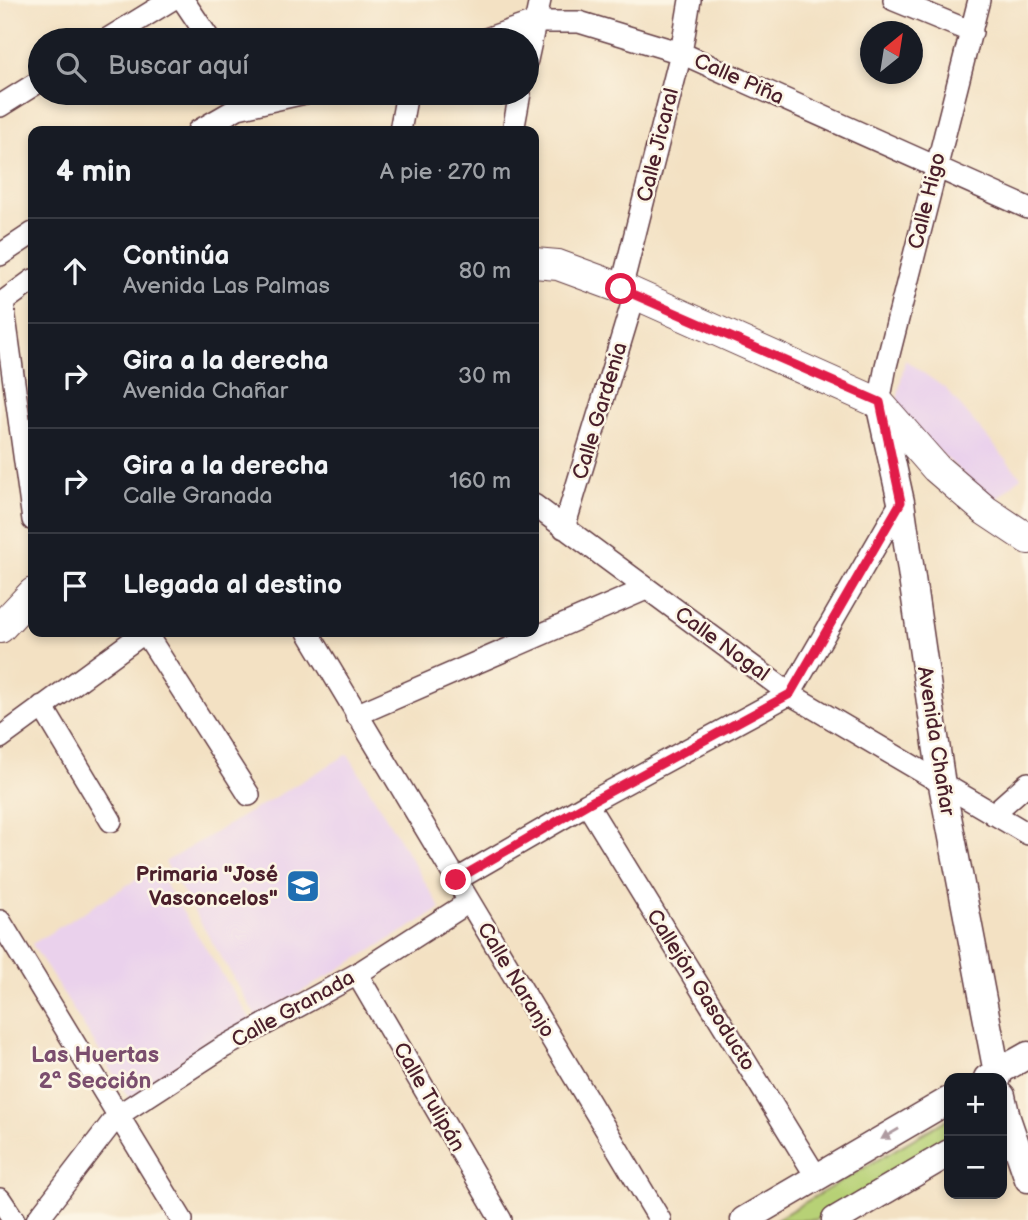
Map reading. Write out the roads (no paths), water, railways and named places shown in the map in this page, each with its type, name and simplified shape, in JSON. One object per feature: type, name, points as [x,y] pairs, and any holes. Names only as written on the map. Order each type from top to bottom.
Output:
[{"type":"main road","points":[[539,263],[558,265],[628,292],[880,402],[936,468],[986,511],[1028,539]]},
{"type":"main road","points":[[0,628],[28,598]]},
{"type":"street","points":[[126,28],[171,0]]},
{"type":"street","points":[[183,0],[203,28]]},
{"type":"street","points":[[533,28],[540,0]]},
{"type":"street","name":"Calle Jicaral","points":[[628,292],[681,53],[690,0]]},
{"type":"street","points":[[894,0],[972,32]]},
{"type":"street","name":"Calle Higo","points":[[880,402],[886,366],[935,166],[979,0]]},
{"type":"street","name":"Calle Piña","points":[[517,28],[534,22],[579,22],[681,53],[1028,208]]},
{"type":"street","points":[[0,106],[28,88]]},
{"type":"street","points":[[206,126],[242,105]]},
{"type":"street","points":[[218,126],[243,105]]},
{"type":"street","points":[[238,126],[246,105]]},
{"type":"street","points":[[401,126],[405,105]]},
{"type":"street","points":[[514,126],[518,105]]},
{"type":"street","points":[[0,255],[28,236]]},
{"type":"street","points":[[28,284],[2,304],[28,485]]},
{"type":"street","name":"Calle Gardenia","points":[[564,528],[628,292]]},
{"type":"street","name":"Avenida Chañar","points":[[880,402],[901,502],[942,785],[998,1073]]},
{"type":"street","points":[[456,880],[587,804],[790,694],[901,502]]},
{"type":"street","name":"Calle Nogal","points":[[539,513],[564,528],[790,694],[1028,834]]},
{"type":"street","points":[[539,635],[646,589]]},
{"type":"street","points":[[0,737],[138,637]]},
{"type":"street","points":[[148,637],[249,795]]},
{"type":"street","name":"Calle Naranjo","points":[[311,637],[660,1220]]},
{"type":"street","points":[[356,715],[536,637]]},
{"type":"street","points":[[42,706],[111,821]]},
{"type":"street","points":[[993,814],[1028,783]]},
{"type":"street","name":"Callejón Gasoducto","points":[[587,804],[816,1176]]},
{"type":"street","name":"Calle Granada","points":[[37,1220],[117,1116],[222,1048],[357,974],[469,902]]},
{"type":"street","points":[[0,921],[182,1220]]},
{"type":"street","name":"Calle Tulipán","points":[[357,974],[501,1220]]},
{"type":"street","points":[[1007,1089],[1028,1055]]},
{"type":"street","points":[[744,1220],[944,1103]]},
{"type":"street","name":"Avenida Chañar","points":[[1007,1109],[1028,1179]]},
{"type":"street","points":[[835,1220],[944,1156]]},
{"type":"street","points":[[0,1199],[14,1220]]},
{"type":"place","name":"Primaria \"José Vasconcelos\"","points":[[303,886]]},
{"type":"district","name":"Las Huertas 2ª Sección","points":[[95,1068]]}]
